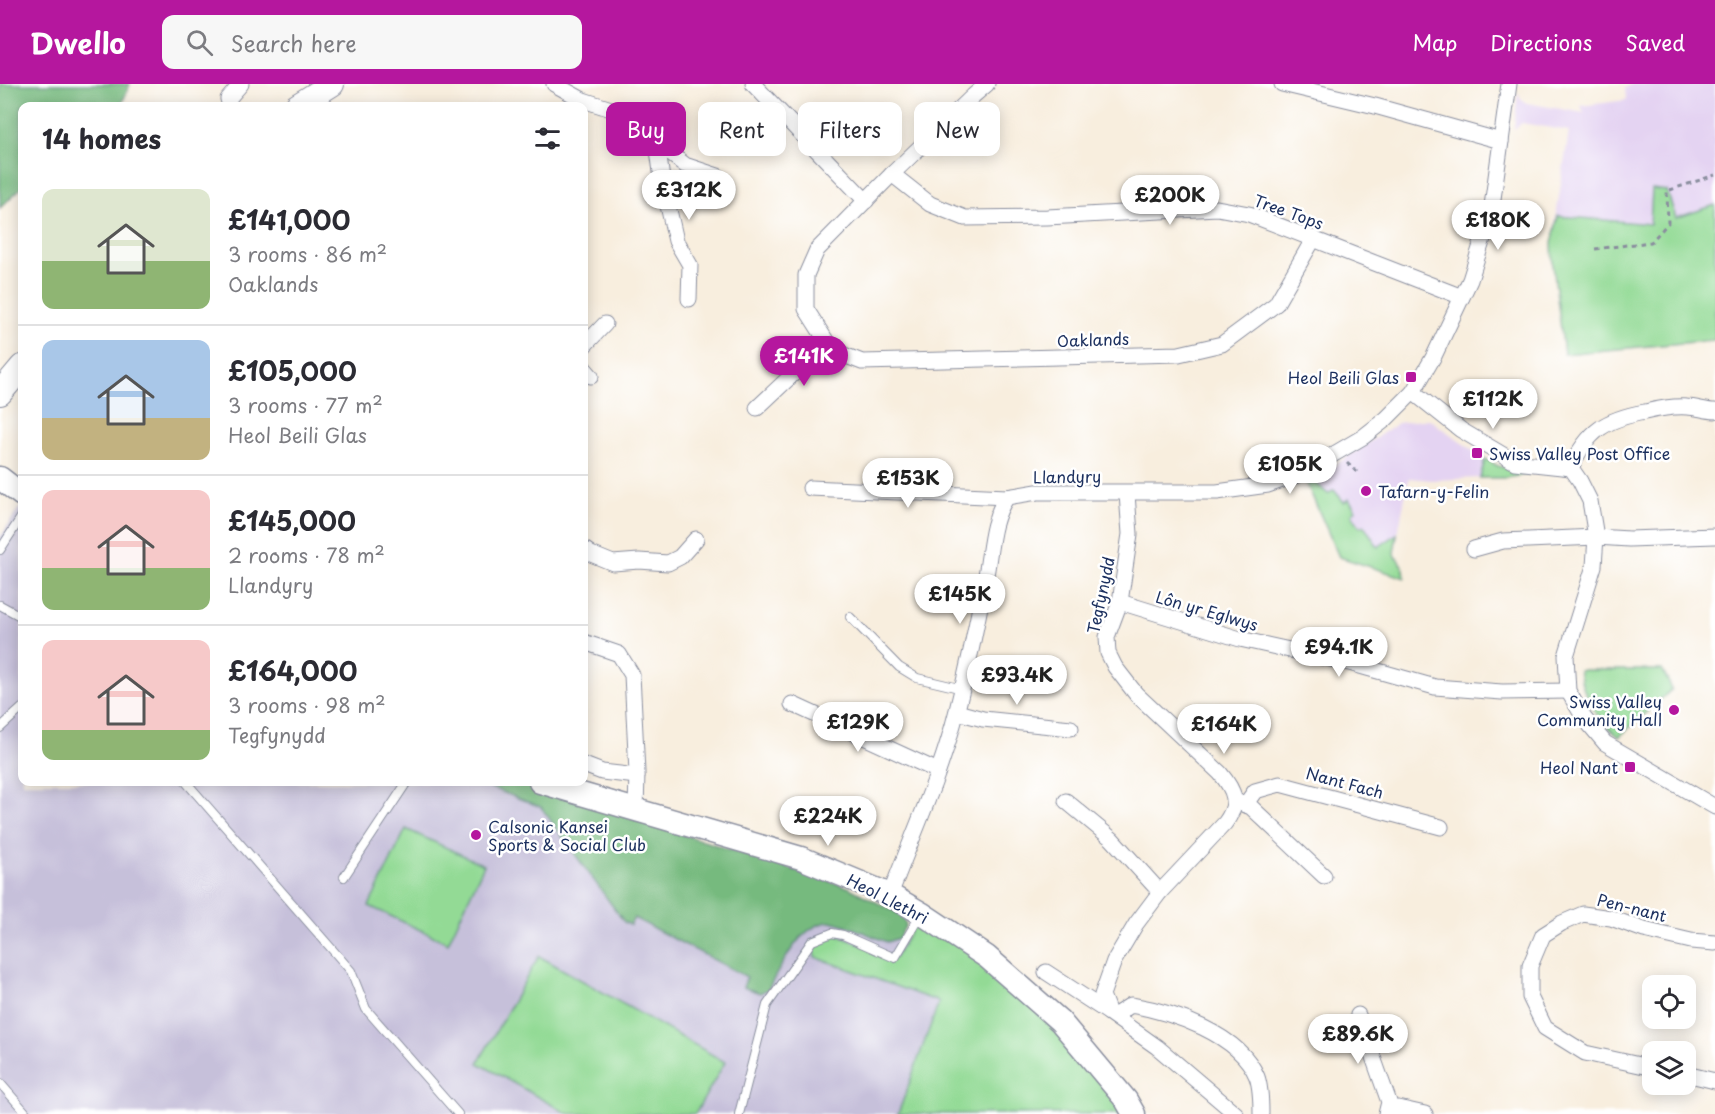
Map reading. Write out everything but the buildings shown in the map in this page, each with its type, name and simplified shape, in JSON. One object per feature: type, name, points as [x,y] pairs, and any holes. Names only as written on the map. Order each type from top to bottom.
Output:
[{"type":"main road","points":[[303,102],[332,84]]},
{"type":"main road","points":[[0,393],[18,372]]},
{"type":"main road","points":[[0,478],[18,492]]},
{"type":"main road","name":"Heol Llethri","points":[[553,786],[801,858],[890,895],[987,957],[1060,1021],[1126,1100],[1134,1114]]},
{"type":"street","points":[[229,102],[228,99],[241,84]]},
{"type":"street","points":[[554,84],[584,100],[606,107]]},
{"type":"street","points":[[753,84],[866,201]]},
{"type":"street","points":[[962,84],[973,96]]},
{"type":"street","name":"Oaklands","points":[[987,84],[892,174],[817,250],[806,276],[806,309],[827,342],[844,355],[862,362],[1179,354],[1222,344],[1276,304],[1314,238]]},
{"type":"street","points":[[1282,84],[1304,87],[1501,141]]},
{"type":"street","points":[[1127,494],[1217,492],[1268,485],[1300,474],[1367,440],[1413,392],[1434,356],[1462,297],[1482,244],[1491,213],[1509,84]]},
{"type":"street","points":[[659,156],[676,241],[690,265],[689,299]]},
{"type":"street","points":[[674,156],[686,165],[718,176]]},
{"type":"street","name":"Tree Tops","points":[[892,174],[930,204],[965,218],[1047,217],[1217,208],[1249,214],[1462,297]]},
{"type":"street","points":[[588,342],[605,324]]},
{"type":"street","points":[[758,408],[827,342]]},
{"type":"street","points":[[1413,392],[1461,430],[1515,462],[1571,468],[1590,501],[1596,537],[1594,566],[1566,656],[1568,691],[1584,718],[1605,743],[1715,807]]},
{"type":"street","points":[[1571,468],[1578,452],[1599,427],[1620,417],[1686,407],[1715,411]]},
{"type":"street","name":"Llandyry","points":[[810,488],[1007,497],[1037,492],[1127,494]]},
{"type":"street","name":"Tegfynydd","points":[[1127,494],[1130,534],[1120,602],[1107,637],[1108,653],[1115,667],[1136,694],[1220,773],[1240,802],[1251,807],[1324,876]]},
{"type":"street","points":[[890,895],[938,771],[957,712],[992,538],[1000,507],[1007,497]]},
{"type":"street","points":[[1474,549],[1503,541],[1596,537],[1629,539],[1715,536]]},
{"type":"street","points":[[588,552],[613,563],[639,561],[668,563],[680,556],[696,539]]},
{"type":"street","name":"Lôn yr Eglwys","points":[[1120,602],[1240,639],[1353,664],[1435,687],[1502,692],[1568,691]]},
{"type":"street","points":[[588,643],[619,654],[632,675],[637,776],[636,811]]},
{"type":"street","points":[[792,704],[938,771]]},
{"type":"street","points":[[957,712],[983,719],[1071,728]]},
{"type":"street","points":[[588,767],[602,772],[637,776]]},
{"type":"street","name":"Nant Fach","points":[[1240,802],[1254,791],[1280,784],[1441,827]]},
{"type":"street","points":[[1066,801],[1112,840],[1160,892]]},
{"type":"street","points":[[1112,1014],[1102,995],[1114,961],[1136,924],[1160,892],[1225,823],[1240,802]]},
{"type":"street","name":"Pen-nant","points":[[1642,1066],[1585,1053],[1545,1028],[1530,997],[1530,966],[1544,935],[1562,923],[1583,914],[1611,918],[1644,930],[1683,939],[1715,943]]},
{"type":"street","points":[[1046,972],[1112,1014],[1158,1047],[1236,1114]]},
{"type":"street","points":[[1112,1014],[1131,1005],[1161,1011],[1190,1022],[1226,1041],[1245,1057],[1257,1077],[1261,1114]]},
{"type":"street","points":[[1358,1016],[1389,1102],[1387,1114]]},
{"type":"street","points":[[1696,1076],[1715,1081]]},
{"type":"street","points":[[1387,1114],[1398,1108],[1425,1114]]},
{"type":"lane","points":[[0,550],[18,522]]},
{"type":"lane","points":[[0,605],[18,615]]},
{"type":"lane","points":[[850,617],[898,667],[917,678],[963,689]]},
{"type":"lane","points":[[0,728],[18,712]]},
{"type":"lane","points":[[189,786],[351,971],[366,1009],[458,1114]]},
{"type":"lane","points":[[344,877],[403,786]]},
{"type":"lane","points":[[739,1114],[767,1005],[812,941],[832,933],[843,935],[895,958],[921,913]]},
{"type":"lane","points":[[0,1083],[27,1114]]},
{"type":"path","points":[[1595,249],[1651,242],[1668,223],[1667,191],[1715,175]]},
{"type":"shaded area","points":[[1632,84],[1715,84],[1715,340],[1564,354],[1552,243],[1569,131],[1522,123],[1514,129],[1518,92],[1526,103],[1584,113],[1581,106],[1626,100],[1625,88]]},
{"type":"shaded area","points":[[1429,419],[1485,459],[1480,478],[1432,480],[1409,478],[1394,553],[1404,569],[1405,578],[1339,557],[1306,482],[1398,423]]},
{"type":"shaded area","points":[[18,510],[18,786],[515,786],[796,869],[826,882],[899,936],[956,970],[909,1114],[0,1114],[0,538]]},
{"type":"green space","points":[[0,84],[130,84],[123,102],[18,102],[18,191],[0,208]]},
{"type":"green space","points":[[1652,189],[1667,191],[1676,218],[1715,205],[1715,340],[1564,354],[1552,243],[1558,216],[1650,224]]},
{"type":"green space","points":[[1485,459],[1498,466],[1529,474],[1506,478],[1480,478]]},
{"type":"green space","points":[[1306,482],[1316,483],[1328,494],[1334,490],[1344,502],[1349,499],[1356,510],[1352,514],[1360,527],[1364,525],[1378,547],[1397,534],[1394,553],[1404,569],[1405,578],[1339,557]]},
{"type":"green space","points":[[1579,670],[1662,670],[1672,689],[1619,737],[1592,708]]},
{"type":"green space","points":[[486,786],[532,786],[848,887],[903,916],[906,925],[899,938],[887,942],[839,923],[822,923],[802,936],[786,957],[768,989],[760,993],[743,987],[747,977],[634,918],[630,925],[624,922],[541,807]]},
{"type":"green space","points":[[406,829],[484,865],[448,943],[369,906]]},
{"type":"green space","points":[[921,913],[987,957],[1134,1114],[898,1114],[939,1002],[815,957],[812,941],[832,933],[895,958]]},
{"type":"green space","points":[[539,956],[725,1062],[695,1114],[568,1114],[478,1063]]},
{"type":"place","name":"Heol Beili Glas","points":[[1411,377]]},
{"type":"place","name":"Swiss Valley Post Office","points":[[1477,453]]},
{"type":"place","name":"Tafarn-y-Felin","points":[[1366,491]]},
{"type":"place","name":"Swiss Valley Community Hall","points":[[1674,710]]},
{"type":"place","name":"Heol Nant","points":[[1630,767]]},
{"type":"place","name":"Calsonic Kansei Sports & Social Club","points":[[476,835]]}]
